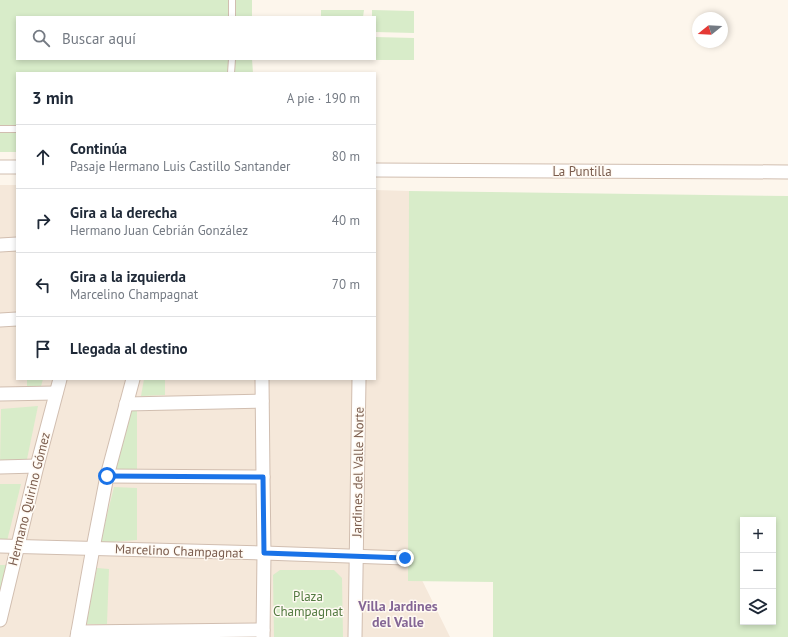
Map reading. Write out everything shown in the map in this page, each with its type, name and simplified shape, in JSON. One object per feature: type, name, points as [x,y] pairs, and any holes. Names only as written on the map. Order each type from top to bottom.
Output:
[{"type":"street","points":[[0,167],[16,167]]},
{"type":"street","name":"La Puntilla","points":[[376,170],[788,172]]},
{"type":"street","points":[[0,245],[16,244]]},
{"type":"street","points":[[0,320],[16,319]]},
{"type":"street","name":"Hermano Quirino Gómez","points":[[0,620],[17,546],[60,380]]},
{"type":"street","points":[[133,380],[107,476],[92,548],[77,634],[263,634],[264,553],[262,380]]},
{"type":"street","name":"Jardines del Valle Norte","points":[[355,637],[359,380]]},
{"type":"street","points":[[0,394],[56,393]]},
{"type":"street","points":[[126,404],[262,401]]},
{"type":"street","points":[[0,467],[37,466]]},
{"type":"street","points":[[107,476],[263,477]]},
{"type":"street","name":"Marcelino Champagnat","points":[[0,546],[405,558]]},
{"type":"lane","points":[[232,0],[232,16]]},
{"type":"lane","points":[[231,72],[232,60]]},
{"type":"lane","points":[[0,129],[16,129]]},
{"type":"shaded area","points":[[0,185],[16,185],[16,380],[376,380],[376,190],[409,191],[417,570],[450,637],[0,637]]},
{"type":"green space","points":[[0,0],[252,0],[252,16],[16,16],[16,60],[252,60],[253,72],[16,72],[16,152],[0,152]]},
{"type":"green space","points":[[321,10],[364,10],[363,16],[321,16]]},
{"type":"green space","points":[[372,10],[414,11],[414,33],[376,32],[376,16],[372,16]]},
{"type":"green space","points":[[376,37],[414,38],[414,60],[376,60]]},
{"type":"green space","points":[[409,191],[788,196],[788,637],[493,637],[493,582],[408,581]]},
{"type":"green space","points":[[27,380],[43,380],[40,390],[27,390]]},
{"type":"green space","points":[[144,380],[165,380],[165,395],[141,396]]},
{"type":"green space","points":[[38,406],[26,464],[0,464],[1,409]]},
{"type":"green space","points":[[128,408],[137,408],[137,473],[113,473]]},
{"type":"green space","points":[[0,484],[21,484],[7,541],[0,540]]},
{"type":"green space","points":[[114,487],[137,488],[137,540],[100,543]]},
{"type":"green space","points":[[0,565],[8,565],[0,596]]},
{"type":"green space","points":[[97,568],[109,569],[107,624],[85,624]]},
{"type":"green space","name":"Plaza Champagnat","points":[[280,570],[334,570],[342,578],[343,637],[274,637],[273,575]]},
{"type":"district","name":"Villa Jardines del Valle","points":[[398,614]]},
{"type":"route","points":[[107,476],[263,477],[264,553],[405,558]]}]
